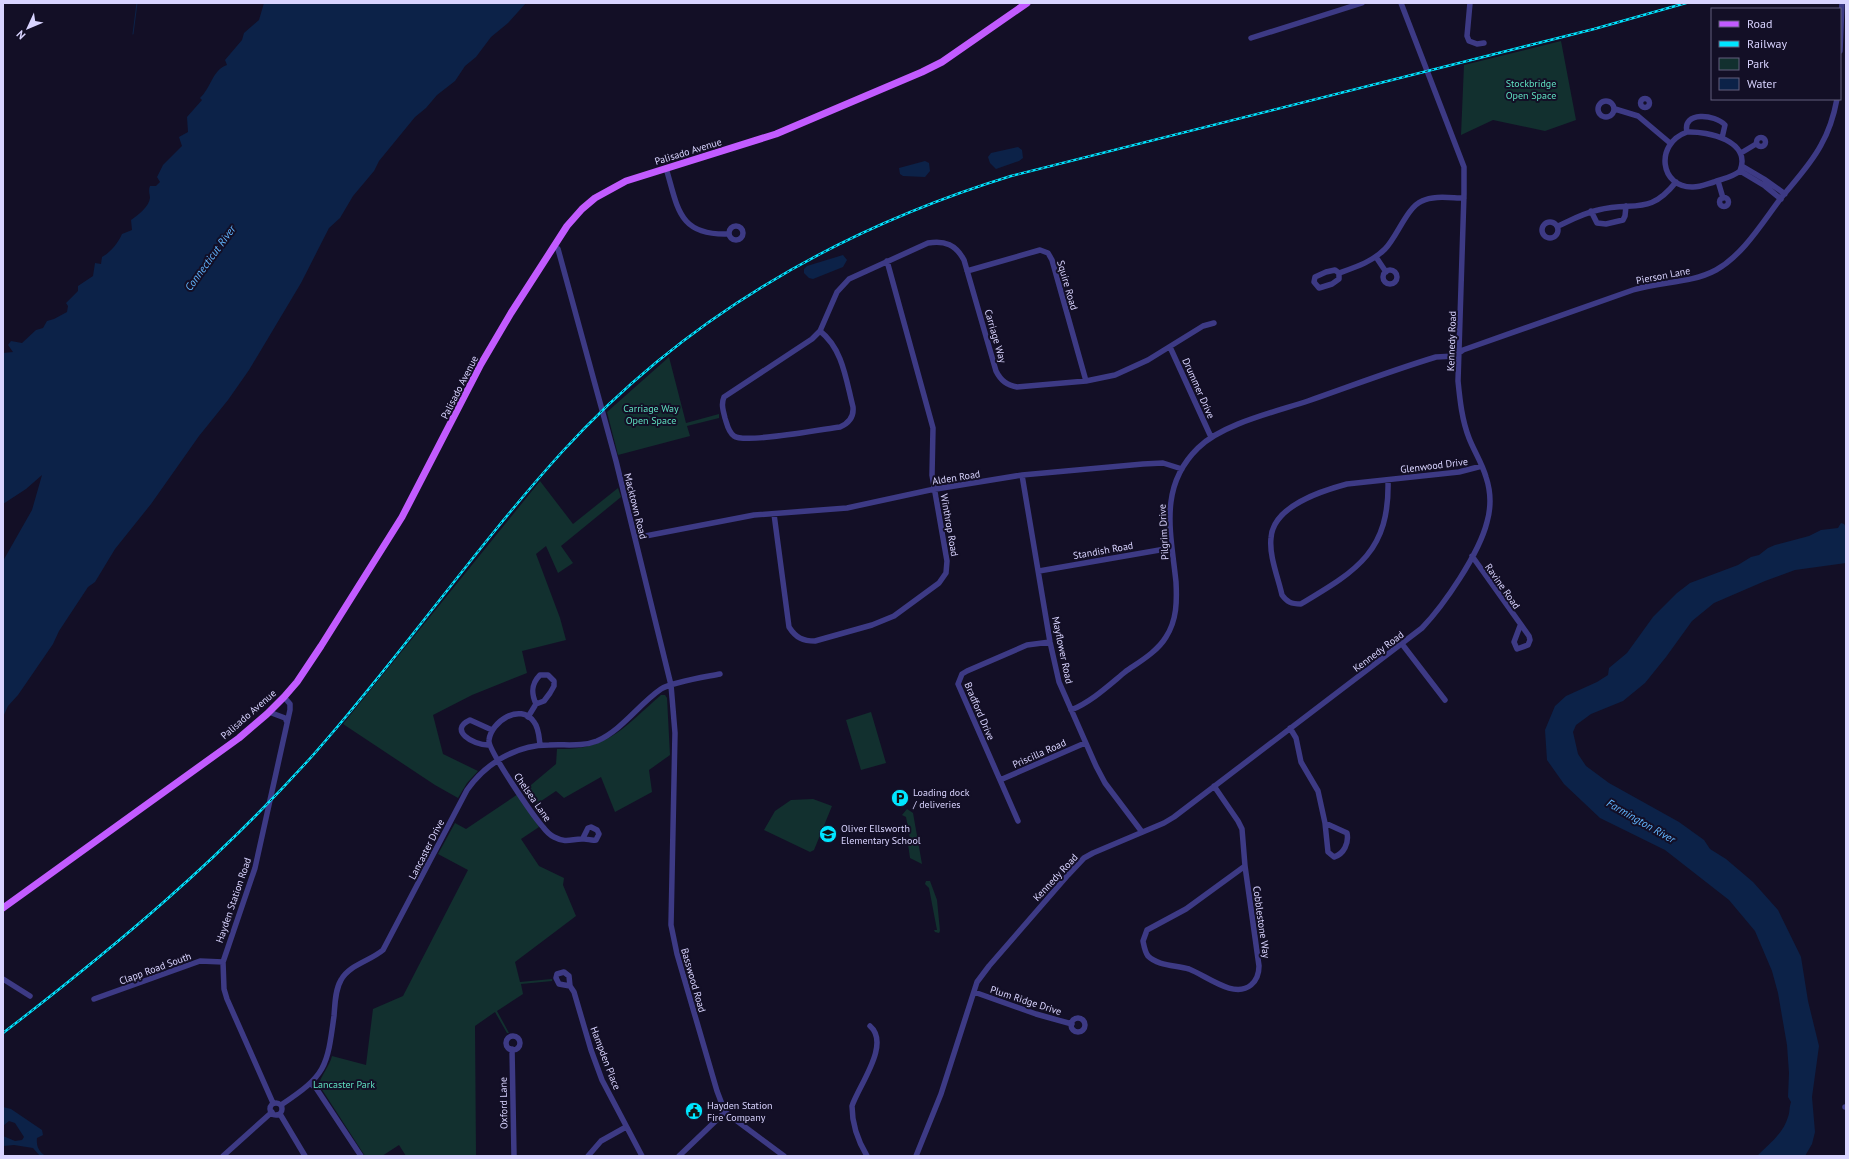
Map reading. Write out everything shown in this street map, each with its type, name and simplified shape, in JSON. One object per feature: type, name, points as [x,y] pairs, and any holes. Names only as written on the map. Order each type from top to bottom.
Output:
[{"type":"main road","name":"Palisado Avenue","points":[[3,908],[238,738],[269,712],[297,682],[317,653],[402,517],[482,364],[511,313],[572,220],[589,203],[604,192],[626,181],[790,128],[930,68],[955,53],[1027,3]]},
{"type":"street","points":[[1250,38],[1362,3]]},
{"type":"street","name":"Kennedy Road","points":[[916,1156],[941,1094],[977,982],[989,966],[1076,866],[1098,850],[1164,824],[1422,628],[1437,612],[1483,536],[1489,510],[1489,491],[1482,466],[1469,438],[1461,406],[1458,381],[1464,198],[1464,174],[1462,161],[1401,3]]},
{"type":"street","points":[[1470,3],[1467,36],[1469,41],[1477,44],[1484,43]]},
{"type":"street","points":[[1841,27],[1842,3]]},
{"type":"street","name":"Pierson Lane","points":[[1459,354],[1464,350],[1644,286],[1693,279],[1715,270],[1729,260],[1739,250],[1785,194],[1821,145],[1832,121],[1837,100]]},
{"type":"street","points":[[1637,115],[1643,107]]},
{"type":"street","points":[[1615,109],[1637,115],[1670,143]]},
{"type":"street","points":[[1687,132],[1686,125],[1690,119],[1698,117],[1709,118],[1721,121],[1725,125],[1722,138]]},
{"type":"street","points":[[1687,132],[1704,133],[1722,138],[1733,145],[1741,153],[1741,169],[1718,181],[1693,187],[1676,182],[1668,173],[1665,165],[1665,154],[1670,143],[1678,136],[1687,132]]},
{"type":"street","points":[[1741,153],[1756,144]]},
{"type":"street","points":[[666,168],[678,209],[686,222],[695,229],[705,233],[729,234]]},
{"type":"street","points":[[1741,169],[1764,179],[1785,194]]},
{"type":"street","points":[[1741,169],[1780,199]]},
{"type":"street","points":[[1718,181],[1723,198]]},
{"type":"street","points":[[1558,226],[1591,211],[1644,205],[1655,202],[1666,194],[1676,182]]},
{"type":"street","points":[[1339,273],[1376,257],[1391,242],[1411,210],[1420,201],[1433,198],[1464,198]]},
{"type":"street","points":[[1591,211],[1597,223],[1606,224],[1623,220],[1626,206]]},
{"type":"street","name":"Carriage Way","points":[[820,331],[832,343],[839,354],[854,413],[849,421],[840,427],[741,439],[734,436],[728,428],[723,409],[724,397],[812,339],[820,331],[837,292],[849,279],[928,243],[941,242],[956,248],[964,260],[996,371],[1004,382],[1010,386],[1017,387],[1086,381],[1115,375],[1132,368],[1170,347],[1203,326],[1214,323]]},
{"type":"street","name":"Macktown Road","points":[[554,246],[558,248],[635,538],[670,686],[675,733],[674,776]]},
{"type":"street","name":"Squire Road","points":[[967,271],[1040,250],[1048,253],[1052,260],[1086,381]]},
{"type":"street","points":[[1376,257],[1386,272]]},
{"type":"street","name":"Winthrop Road","points":[[774,514],[789,627],[798,638],[806,641],[815,641],[887,620],[935,587],[943,579],[947,569],[947,561],[931,464],[934,436],[932,422],[887,261]]},
{"type":"street","name":"Drummer Drive","points":[[1170,347],[1212,437]]},
{"type":"street","name":"Pilgrim Drive","points":[[1071,710],[1088,701],[1146,656],[1167,636],[1174,618],[1177,603],[1171,548],[1170,503],[1175,483],[1192,454],[1212,437],[1247,422],[1436,357],[1455,356],[1459,354]]},
{"type":"street","name":"Alden Road","points":[[635,538],[733,518],[847,508],[935,490],[1022,475],[1163,463],[1182,469]]},
{"type":"street","name":"Glenwood Drive","points":[[1388,480],[1389,496],[1386,515],[1380,533],[1372,548],[1361,563],[1343,578],[1301,604],[1292,604],[1286,600],[1282,595],[1271,544],[1272,531],[1279,519],[1296,503],[1330,489],[1369,480],[1388,480],[1459,472],[1482,466]]},
{"type":"street","name":"Mayflower Road","points":[[1022,475],[1050,642],[1059,682],[1085,743],[1105,783],[1142,832]]},
{"type":"street","name":"Standish Road","points":[[1039,571],[1171,548]]},
{"type":"street","name":"Ravine Road","points":[[1472,556],[1520,626]]},
{"type":"street","name":"Bradford Drive","points":[[1018,821],[958,684],[962,674],[967,671],[1018,649],[1050,642]]},
{"type":"street","points":[[1402,644],[1445,700]]},
{"type":"street","name":"Lancaster Drive","points":[[281,1105],[312,1084],[322,1070],[327,1057],[336,996],[340,980],[349,971],[376,956],[383,950],[467,790],[484,770],[498,760],[523,749],[540,745],[581,744],[597,741],[614,729],[662,689],[720,674]]},
{"type":"street","points":[[528,717],[536,704],[544,701],[554,686],[554,681],[548,675],[540,675],[532,685],[533,697],[536,704]]},
{"type":"street","name":"Hayden Station Road","points":[[273,1104],[227,999],[224,990],[223,962],[255,868],[288,722],[290,706],[284,697]]},
{"type":"street","points":[[269,712],[280,716],[288,722]]},
{"type":"street","points":[[492,730],[470,720],[463,725],[462,729],[463,733],[469,740],[480,745],[488,744],[492,730],[503,718],[515,714],[528,717],[532,720],[537,728],[540,745]]},
{"type":"street","points":[[1290,728],[1296,738],[1301,762],[1318,791],[1325,823],[1328,852],[1332,856],[1337,856],[1343,851],[1348,838],[1346,833],[1325,823]]},
{"type":"street","name":"Priscilla Road","points":[[1000,780],[1085,743]]},
{"type":"street","name":"Chelsea Lane","points":[[488,744],[547,832],[562,840],[568,841],[583,838]]},
{"type":"street","name":"Basswood Road","points":[[674,776],[671,925],[686,986],[725,1112]]},
{"type":"street","name":"Cobblestone Way","points":[[1214,786],[1242,829],[1245,866],[1259,966],[1257,976],[1252,984],[1241,990],[1228,989],[1196,972],[1155,960],[1148,955],[1143,941],[1147,930],[1186,909],[1245,866]]},
{"type":"street","name":"Clapp Road South","points":[[94,999],[200,961],[223,962]]},
{"type":"street","points":[[3,979],[30,996]]},
{"type":"street","name":"Hampden Place","points":[[570,986],[574,992],[591,1050],[602,1080],[642,1156]]},
{"type":"street","name":"Plum Ridge Drive","points":[[974,992],[1030,1012],[1072,1024]]},
{"type":"street","points":[[867,1156],[857,1135],[852,1115],[852,1106],[878,1048],[877,1035],[870,1026]]},
{"type":"street","name":"Oxford Lane","points":[[512,1049],[514,1156]]},
{"type":"street","points":[[312,1084],[361,1156]]},
{"type":"street","points":[[272,1112],[271,1107],[273,1104],[277,1103],[281,1105],[282,1110],[280,1114],[306,1156]]},
{"type":"street","points":[[272,1112],[275,1114],[280,1114]]},
{"type":"street","points":[[223,1156],[272,1112]]},
{"type":"street","points":[[679,1156],[725,1112],[784,1156]]},
{"type":"street","points":[[588,1156],[601,1141],[626,1127]]},
{"type":"green space","name":"Stockbridge Open Space","points":[[1561,41],[1576,120],[1545,131],[1493,120],[1461,135],[1464,65]]},
{"type":"green space","name":"Carriage Way Open Space","points":[[669,357],[686,423],[719,414],[719,418],[687,426],[690,436],[618,455],[607,412]]},
{"type":"green space","points":[[540,481],[573,524],[618,488],[621,497],[561,546],[573,563],[558,573],[546,546],[536,554],[560,618],[566,640],[522,651],[527,673],[472,695],[433,715],[443,754],[478,771],[467,783],[458,798],[435,785],[343,724]]},
{"type":"green space","points":[[661,695],[665,695],[667,698],[670,755],[649,770],[652,792],[615,812],[601,777],[564,798],[556,791],[535,805],[525,790],[556,764],[557,749],[575,749],[590,746],[603,741],[626,726]]},
{"type":"green space","points":[[871,712],[886,763],[861,770],[846,720]]},
{"type":"green space","name":"Lancaster Park","points":[[518,794],[539,827],[521,839],[539,866],[564,878],[563,885],[576,916],[515,962],[520,982],[552,979],[552,981],[521,984],[523,994],[497,1011],[509,1033],[507,1033],[495,1012],[475,1026],[476,1156],[406,1156],[399,1145],[382,1156],[365,1156],[319,1085],[321,1078],[332,1056],[366,1065],[373,1009],[403,996],[468,870],[438,854],[455,823],[466,829]]},
{"type":"green space","points":[[813,799],[832,806],[814,850],[810,852],[764,830],[775,811],[791,800]]},
{"type":"green space","points":[[907,809],[913,813],[922,864],[910,858],[908,844],[911,844],[906,817],[902,815]]},
{"type":"green space","points":[[926,881],[930,881],[937,900],[939,933],[935,932],[934,930],[937,930],[929,888],[925,884]]},
{"type":"water","name":"Connecticut River","points":[[264,3],[526,3],[508,23],[491,37],[476,57],[465,66],[455,81],[437,95],[426,108],[415,117],[353,196],[340,218],[329,228],[301,283],[249,370],[228,400],[199,436],[151,504],[115,549],[95,582],[88,587],[59,631],[53,644],[18,695],[8,706],[3,717],[3,561],[32,510],[42,475],[26,489],[3,504],[3,353],[13,352],[8,345],[11,341],[22,343],[36,330],[43,328],[47,321],[67,312],[68,306],[66,303],[78,291],[78,286],[93,276],[95,263],[101,264],[102,257],[114,247],[122,234],[132,230],[131,220],[148,205],[150,198],[150,186],[156,186],[160,182],[157,177],[163,165],[182,146],[179,137],[188,132],[187,117],[202,100],[200,98],[204,94],[218,70],[227,65],[225,60],[242,40],[244,33],[259,20]]},
{"type":"water","points":[[1018,147],[1022,150],[1023,158],[1019,161],[996,169],[990,163],[988,157],[991,153]]},
{"type":"water","points":[[925,161],[929,163],[930,171],[925,177],[903,176],[900,174],[899,168]]},
{"type":"water","points":[[843,255],[847,260],[843,267],[813,279],[809,278],[804,273],[804,269],[807,266]]},
{"type":"water","name":"Farmington River","points":[[1841,523],[1846,527],[1846,563],[1795,570],[1714,603],[1692,621],[1645,683],[1623,701],[1591,714],[1576,725],[1573,732],[1578,754],[1586,766],[1609,783],[1679,822],[1704,840],[1710,849],[1726,859],[1753,882],[1778,910],[1801,957],[1808,1001],[1819,1046],[1812,1097],[1815,1132],[1812,1144],[1805,1156],[1757,1156],[1783,1129],[1789,1115],[1791,1102],[1788,1097],[1789,1073],[1787,1045],[1778,993],[1772,971],[1755,931],[1729,900],[1665,850],[1600,818],[1564,784],[1547,760],[1545,730],[1555,706],[1566,696],[1597,682],[1608,675],[1609,668],[1627,653],[1653,617],[1677,593],[1690,583],[1738,565],[1775,545],[1809,536],[1821,530],[1838,528]]},
{"type":"water","points":[[3,1107],[11,1109],[42,1130],[43,1135],[37,1138],[37,1144],[40,1151],[46,1156],[40,1156],[33,1148],[14,1145],[3,1146],[3,1136],[15,1141],[22,1140],[24,1137],[15,1123],[9,1121],[3,1126]]},
{"type":"waterway","points":[[133,34],[137,3]]},
{"type":"railway","points":[[3,1033],[45,1001],[165,901],[278,793],[346,717],[530,489],[562,452],[609,404],[659,360],[712,320],[768,284],[826,251],[885,223],[947,198],[1011,176],[1594,29],[1686,3]]},
{"type":"place","name":"Loading dock / deliveries","points":[[900,798]]},
{"type":"place","name":"Oliver Ellsworth Elementary School","points":[[828,834]]},
{"type":"place","name":"Hayden Station Fire Company","points":[[694,1111]]}]
